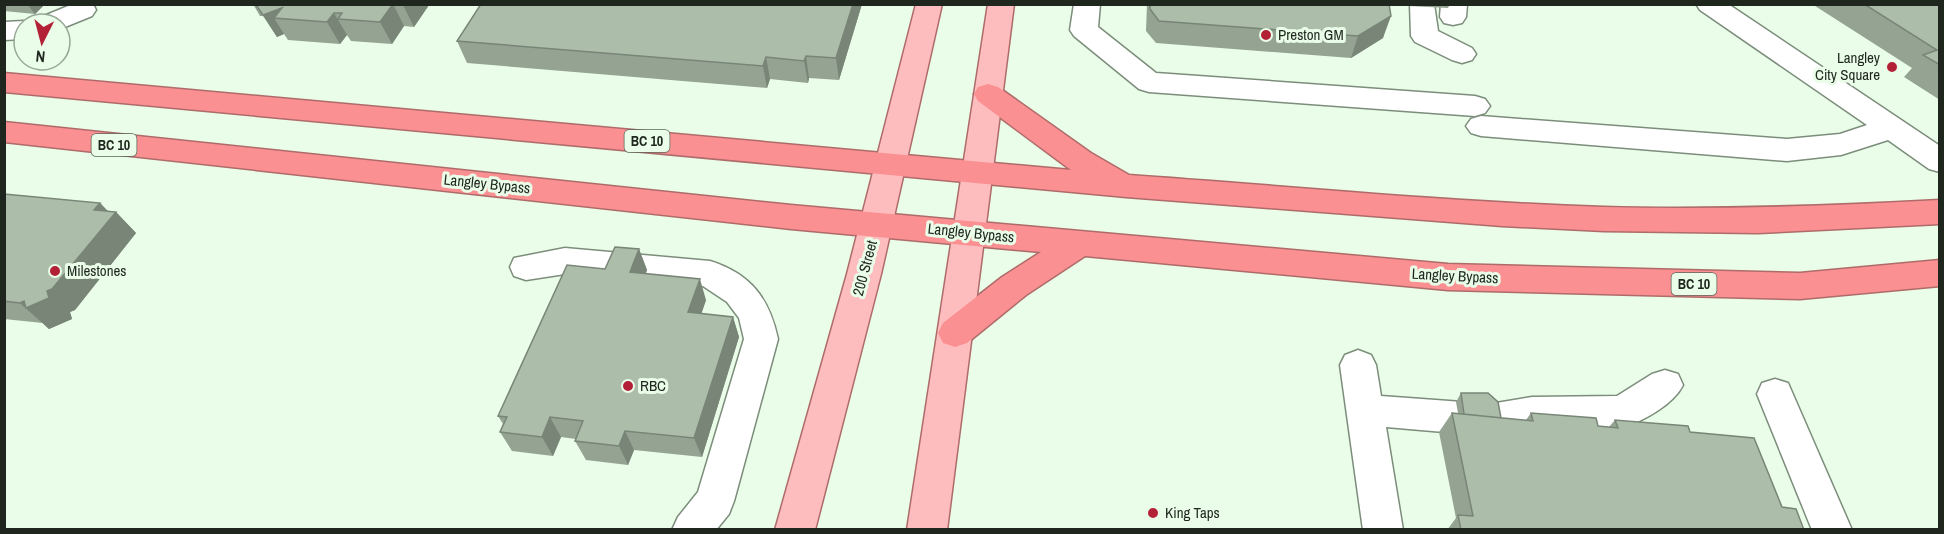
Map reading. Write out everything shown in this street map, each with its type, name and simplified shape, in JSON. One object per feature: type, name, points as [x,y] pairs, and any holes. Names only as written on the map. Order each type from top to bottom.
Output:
[{"type":"highway","name":"BC 10","points":[[4,82],[976,173],[1502,214],[1604,219],[1758,221],[1940,212]]},
{"type":"highway","points":[[988,94],[1080,161],[1126,186]]},
{"type":"highway","name":"Langley Bypass","points":[[4,132],[876,224],[1448,277],[1800,286],[1940,273]]},
{"type":"highway","points":[[955,333],[1014,286],[1080,243]]},
{"type":"main road","name":"200 Street","points":[[795,530],[876,224],[929,4]]},
{"type":"main road","points":[[927,530],[1001,4]]},
{"type":"lane","points":[[1087,4],[1084,30],[1149,82],[1787,150],[1841,144],[1892,128]]},
{"type":"lane","points":[[1709,4],[1940,161]]},
{"type":"lane","points":[[1411,6],[1425,36],[1462,54]]},
{"type":"lane","points":[[72,15],[83,10]]},
{"type":"lane","points":[[526,267],[565,261],[711,274],[740,293],[755,313],[760,339],[715,501],[692,530]]},
{"type":"lane","points":[[1358,365],[1383,530]]},
{"type":"lane","points":[[1365,410],[1490,420],[1532,413],[1623,412],[1665,385]]},
{"type":"lane","points":[[1775,394],[1832,530]]},
{"type":"building","points":[[393,4],[380,22],[338,19],[342,13],[334,13],[327,22],[274,18],[282,8],[263,15],[256,5]]},
{"type":"building","points":[[481,4],[853,4],[836,58],[806,56],[804,61],[766,57],[763,66],[457,41]]},
{"type":"building","points":[[1150,4],[1389,4],[1391,16],[1358,36],[1159,21],[1150,9]]},
{"type":"building","points":[[1864,4],[1940,4],[1940,65],[1923,55],[1937,50]]},
{"type":"building","points":[[4,194],[100,203],[94,210],[116,212],[52,289],[47,291],[49,298],[26,308],[24,301],[20,303],[4,301]]},
{"type":"building","name":"RBC","points":[[615,247],[639,249],[630,272],[700,279],[688,312],[733,317],[694,438],[625,431],[619,446],[575,441],[583,421],[550,417],[542,437],[500,432],[507,417],[498,416],[567,265],[605,269]]},
{"type":"building","points":[[1461,393],[1488,393],[1498,402],[1501,418],[1464,414]]},
{"type":"building","points":[[1452,413],[1533,421],[1531,413],[1596,418],[1598,426],[1618,428],[1615,420],[1688,426],[1690,432],[1754,438],[1782,507],[1796,509],[1804,530],[1461,530],[1458,515],[1473,516]]},
{"type":"place","name":"Preston GM","points":[[1266,35]]},
{"type":"place","name":"Langley City Square","points":[[1892,67]]},
{"type":"place","name":"Milestones","points":[[55,271]]},
{"type":"place","name":"RBC","points":[[628,386]]},
{"type":"place","name":"King Taps","points":[[1153,513]]}]
